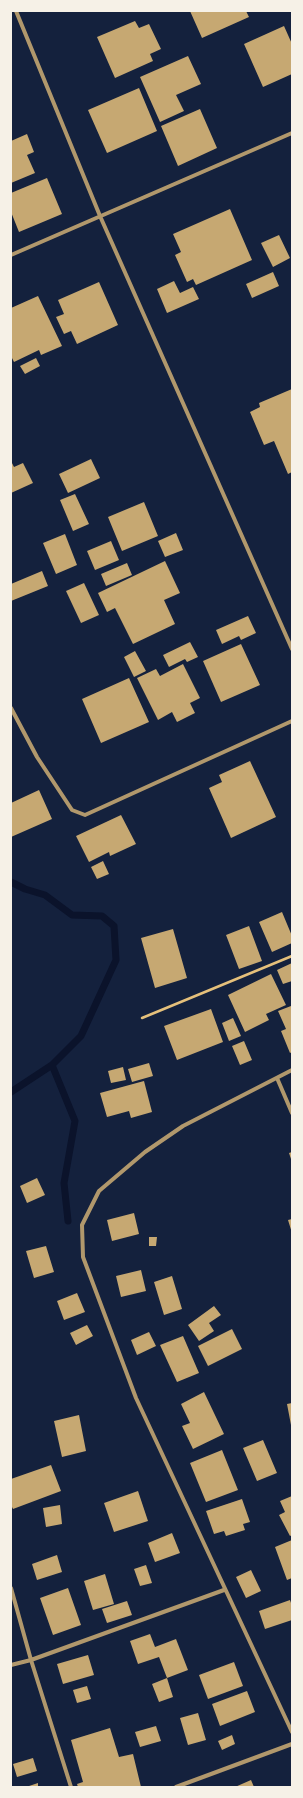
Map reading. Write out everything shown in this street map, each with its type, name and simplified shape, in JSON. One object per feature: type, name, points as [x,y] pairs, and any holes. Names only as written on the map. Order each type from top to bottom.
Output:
[{"type":"street","points":[[16,11],[100,216],[292,649]]},
{"type":"street","points":[[11,255],[292,133]]},
{"type":"street","points":[[11,708],[37,758],[72,810],[85,815],[292,721]]},
{"type":"street","points":[[292,1070],[183,1126],[145,1152],[99,1190],[82,1225],[83,1257],[136,1398],[224,1590],[292,1732]]},
{"type":"street","points":[[277,1078],[292,1113]]},
{"type":"street","points":[[11,1588],[31,1660],[71,1787]]},
{"type":"street","points":[[11,1665],[31,1660],[224,1590]]},
{"type":"street","points":[[176,1787],[292,1744]]},
{"type":"path","points":[[142,1018],[292,956]]},
{"type":"building","points":[[190,11],[246,11],[249,17],[202,38]]},
{"type":"building","points":[[135,21],[139,28],[149,24],[161,49],[150,54],[153,61],[115,78],[97,37]]},
{"type":"building","points":[[284,26],[292,44],[292,74],[263,87],[244,44]]},
{"type":"building","points":[[188,56],[201,84],[176,95],[184,111],[160,122],[140,77]]},
{"type":"building","points":[[139,88],[157,131],[107,153],[88,110]]},
{"type":"building","points":[[200,109],[217,148],[178,166],[161,126]]},
{"type":"building","points":[[27,134],[34,152],[27,155],[35,173],[11,183],[11,141]]},
{"type":"building","points":[[47,178],[62,214],[19,232],[11,212],[11,193]]},
{"type":"building","points":[[230,209],[252,260],[196,285],[193,279],[187,282],[175,255],[181,252],[173,234]]},
{"type":"building","points":[[279,235],[290,258],[273,267],[261,243]]},
{"type":"building","points":[[273,272],[279,286],[252,298],[246,284]]},
{"type":"building","points":[[174,281],[180,293],[193,287],[199,299],[167,313],[157,289]]},
{"type":"building","points":[[99,282],[118,325],[77,344],[71,331],[64,334],[56,317],[64,314],[58,300]]},
{"type":"building","points":[[38,296],[62,346],[41,355],[39,350],[14,362],[11,356],[11,308]]},
{"type":"building","points":[[36,358],[40,366],[25,374],[20,366]]},
{"type":"building","points":[[292,389],[292,472],[288,474],[274,441],[264,445],[250,412],[260,407],[259,403]]},
{"type":"building","points":[[91,459],[100,478],[68,493],[59,474]]},
{"type":"building","points":[[11,461],[14,467],[23,463],[33,483],[11,493]]},
{"type":"building","points":[[75,494],[89,524],[73,531],[60,500]]},
{"type":"building","points":[[144,502],[158,536],[122,551],[108,517]]},
{"type":"building","points":[[176,533],[183,550],[165,557],[158,541]]},
{"type":"building","points":[[65,534],[77,565],[56,574],[43,543]]},
{"type":"building","points":[[111,541],[119,560],[95,570],[87,551]]},
{"type":"building","points":[[165,561],[180,593],[164,600],[175,624],[133,644],[115,608],[107,612],[98,593]]},
{"type":"building","points":[[127,563],[132,575],[106,586],[101,574]]},
{"type":"building","points":[[42,571],[48,586],[11,601],[11,584]]},
{"type":"building","points":[[84,583],[99,615],[81,623],[66,591]]},
{"type":"building","points":[[248,616],[256,633],[241,640],[239,636],[222,644],[216,630]]},
{"type":"building","points":[[190,642],[198,657],[187,662],[185,659],[169,667],[163,655]]},
{"type":"building","points":[[241,644],[260,685],[221,702],[203,661]]},
{"type":"building","points":[[135,651],[146,671],[134,677],[124,657]]},
{"type":"building","points":[[183,664],[200,698],[190,703],[195,713],[177,722],[172,712],[158,720],[137,678],[156,669],[160,676]]},
{"type":"building","points":[[129,678],[149,722],[101,743],[82,699]]},
{"type":"building","points":[[250,761],[276,817],[231,838],[209,788],[222,782],[219,775]]},
{"type":"building","points":[[39,790],[52,819],[11,837],[11,803]]},
{"type":"building","points":[[121,815],[136,844],[110,856],[109,852],[89,862],[76,836]]},
{"type":"building","points":[[103,861],[109,874],[97,879],[91,867]]},
{"type":"building","points":[[282,912],[292,936],[292,943],[272,952],[259,922]]},
{"type":"building","points":[[249,926],[262,961],[239,969],[226,935]]},
{"type":"building","points":[[173,929],[187,978],[155,988],[141,938]]},
{"type":"building","points":[[292,963],[292,981],[283,984],[277,970]]},
{"type":"building","points":[[271,974],[286,1005],[266,1014],[269,1020],[245,1032],[228,995]]},
{"type":"building","points":[[291,1006],[292,1052],[290,1053],[281,1031],[286,1029],[278,1011]]},
{"type":"building","points":[[211,1009],[223,1042],[177,1060],[164,1026]]},
{"type":"building","points":[[233,1018],[241,1036],[229,1041],[222,1023]]},
{"type":"building","points":[[244,1041],[252,1060],[240,1065],[232,1046]]},
{"type":"building","points":[[149,1063],[153,1076],[132,1082],[128,1069]]},
{"type":"building","points":[[123,1067],[126,1080],[111,1083],[108,1071]]},
{"type":"building","points":[[144,1081],[152,1112],[131,1118],[129,1111],[107,1117],[100,1093]]},
{"type":"building","points":[[292,1152],[292,1162],[289,1153]]},
{"type":"building","points":[[37,1178],[45,1195],[27,1203],[20,1186]]},
{"type":"building","points":[[134,1213],[139,1234],[112,1241],[107,1220]]},
{"type":"building","points":[[292,1219],[292,1233],[288,1220]]},
{"type":"building","points":[[149,1237],[157,1237],[156,1246],[149,1246]]},
{"type":"building","points":[[46,1246],[54,1272],[34,1278],[26,1251]]},
{"type":"building","points":[[141,1270],[146,1291],[121,1297],[116,1276]]},
{"type":"building","points":[[172,1276],[182,1309],[164,1315],[154,1282]]},
{"type":"building","points":[[77,1293],[85,1312],[64,1320],[57,1301]]},
{"type":"building","points":[[214,1306],[221,1315],[209,1323],[214,1331],[199,1341],[188,1325]]},
{"type":"building","points":[[87,1325],[93,1336],[76,1345],[70,1333]]},
{"type":"building","points":[[232,1329],[242,1349],[208,1366],[198,1346]]},
{"type":"building","points":[[149,1332],[156,1346],[137,1355],[131,1340]]},
{"type":"building","points":[[183,1336],[199,1373],[177,1382],[160,1345]]},
{"type":"building","points":[[204,1392],[224,1434],[193,1449],[182,1426],[190,1423],[181,1404]]},
{"type":"building","points":[[292,1403],[292,1425],[291,1425],[287,1404]]},
{"type":"building","points":[[79,1415],[86,1451],[62,1457],[54,1421]]},
{"type":"building","points":[[263,1440],[277,1473],[257,1481],[243,1448]]},
{"type":"building","points":[[222,1450],[238,1490],[206,1502],[190,1463]]},
{"type":"building","points":[[51,1465],[61,1491],[13,1509],[11,1505],[11,1479]]},
{"type":"building","points":[[138,1491],[148,1521],[114,1532],[104,1503]]},
{"type":"building","points":[[292,1496],[292,1535],[290,1536],[279,1515],[285,1512],[280,1501]]},
{"type":"building","points":[[242,1499],[250,1522],[243,1524],[245,1530],[226,1536],[224,1531],[214,1534],[206,1511]]},
{"type":"building","points":[[60,1505],[62,1524],[46,1527],[43,1508]]},
{"type":"building","points":[[172,1533],[180,1553],[155,1562],[148,1543]]},
{"type":"building","points":[[292,1540],[292,1578],[287,1580],[275,1547]]},
{"type":"building","points":[[57,1555],[62,1572],[37,1580],[32,1564]]},
{"type":"building","points":[[146,1565],[152,1583],[140,1586],[134,1569]]},
{"type":"building","points":[[251,1570],[261,1591],[246,1598],[236,1577]]},
{"type":"building","points":[[105,1574],[114,1604],[93,1610],[84,1581]]},
{"type":"building","points":[[68,1588],[81,1625],[53,1635],[40,1598]]},
{"type":"building","points":[[290,1600],[292,1606],[292,1620],[265,1629],[259,1611]]},
{"type":"building","points":[[127,1601],[132,1615],[107,1623],[102,1609]]},
{"type":"building","points":[[150,1634],[155,1647],[176,1639],[188,1670],[167,1678],[159,1657],[138,1664],[130,1641]]},
{"type":"building","points":[[88,1655],[94,1675],[63,1684],[57,1664]]},
{"type":"building","points":[[234,1662],[243,1686],[208,1699],[199,1675]]},
{"type":"building","points":[[167,1678],[173,1697],[159,1702],[152,1684]]},
{"type":"building","points":[[87,1686],[91,1699],[77,1703],[73,1690]]},
{"type":"building","points":[[247,1691],[255,1712],[220,1726],[212,1704]]},
{"type":"building","points":[[198,1713],[206,1740],[188,1745],[180,1718]]},
{"type":"building","points":[[156,1726],[161,1741],[140,1747],[135,1732]]},
{"type":"building","points":[[110,1728],[119,1757],[133,1754],[141,1787],[78,1787],[77,1784],[83,1782],[71,1740]]},
{"type":"building","points":[[232,1735],[235,1744],[222,1750],[218,1741]]},
{"type":"building","points":[[33,1758],[37,1771],[17,1777],[13,1764]]},
{"type":"building","points":[[251,1780],[254,1787],[235,1787]]},
{"type":"building","points":[[38,1783],[38,1787],[26,1787]]},
{"type":"waterway","points":[[11,882],[25,889],[45,895],[72,915],[102,916],[114,926],[116,960],[81,1036],[52,1065],[11,1092]]},
{"type":"waterway","points":[[52,1065],[75,1121],[64,1183],[68,1221]]}]
